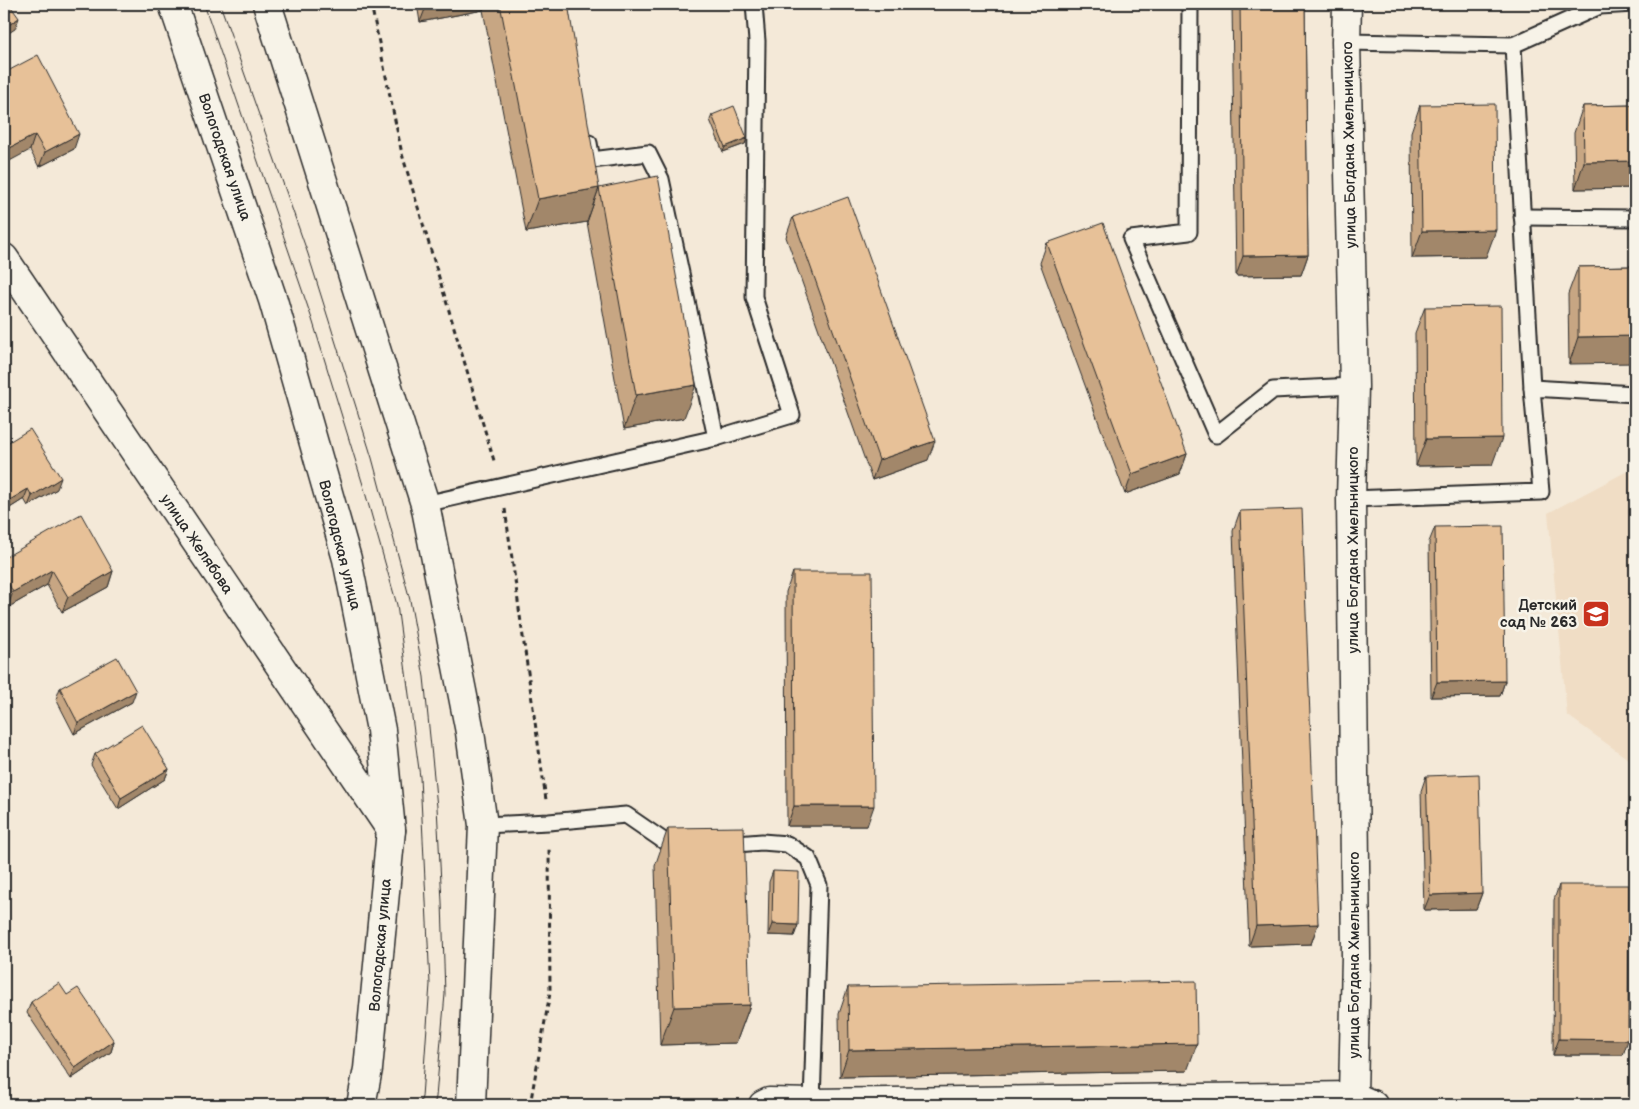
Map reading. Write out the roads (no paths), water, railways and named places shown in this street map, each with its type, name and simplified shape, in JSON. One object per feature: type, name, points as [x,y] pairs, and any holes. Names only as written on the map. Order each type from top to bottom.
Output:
[{"type":"street","name":"Вологодская улица","points":[[173,4],[273,300],[347,559],[381,730],[390,830],[368,1069],[361,1105]]},
{"type":"street","points":[[267,4],[425,504],[470,732],[483,825],[471,1105]]},
{"type":"street","name":"улица Богдана Хмельницкого","points":[[1347,4],[1346,42],[1354,386],[1351,499],[1356,956],[1363,1101]]},
{"type":"street","name":"улица Желябова","points":[[4,258],[390,830]]},
{"type":"street","points":[[763,1105],[769,1102],[1363,1101]]},
{"type":"lane","points":[[425,504],[716,438],[792,415],[754,297],[757,41],[754,4]]},
{"type":"lane","points":[[1190,4],[1189,232],[1132,239],[1135,248],[1216,435],[1273,390],[1354,386]]},
{"type":"lane","points":[[1346,42],[1513,46],[1600,6],[1634,4]]},
{"type":"lane","points":[[1351,499],[1541,492],[1532,388],[1513,46]]},
{"type":"lane","points":[[587,131],[592,160],[648,153],[660,179],[716,438]]},
{"type":"lane","points":[[1522,217],[1635,218]]},
{"type":"lane","points":[[1532,388],[1635,394]]},
{"type":"lane","points":[[483,825],[549,822],[626,815],[674,848],[693,847]]},
{"type":"lane","points":[[713,845],[762,842],[787,844],[808,858],[819,885],[812,1103]]},
{"type":"tram line","points":[[204,4],[312,319],[363,485],[397,605],[420,777],[430,984],[422,1097],[419,1105]]},
{"type":"tram line","points":[[220,4],[308,254],[372,458],[410,600],[424,677],[437,807],[442,902],[445,994],[434,1105]]},
{"type":"place","name":"Детский сад № 263","points":[[1596,614]]}]
